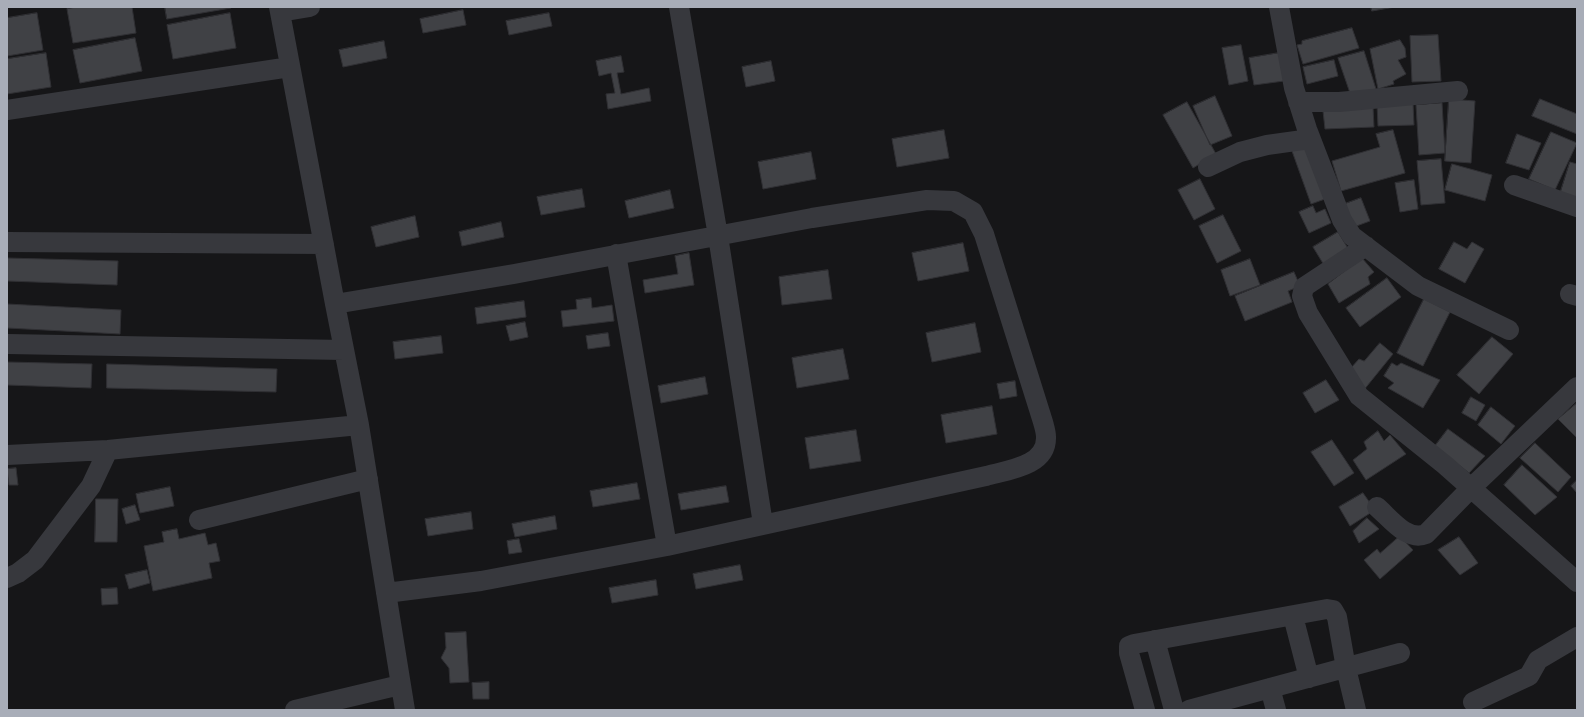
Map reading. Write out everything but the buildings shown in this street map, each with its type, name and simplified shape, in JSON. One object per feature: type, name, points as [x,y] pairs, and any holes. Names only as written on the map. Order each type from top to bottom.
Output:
[{"type":"street","points":[[310,7],[280,10],[335,304],[360,425],[405,710]]},
{"type":"street","points":[[679,7],[718,236],[763,524]]},
{"type":"street","points":[[1279,7],[1298,102],[1310,139],[1342,220],[1352,236],[1418,286],[1509,330]]},
{"type":"street","points":[[7,110],[290,67]]},
{"type":"street","points":[[1298,102],[1339,102],[1458,91]]},
{"type":"street","points":[[1208,168],[1240,152],[1267,145],[1310,139]]},
{"type":"street","points":[[1514,185],[1577,206]]},
{"type":"street","points":[[335,304],[927,200],[954,201],[973,212],[984,234],[1043,422],[1046,437],[1043,452],[1030,463],[986,476],[667,546],[482,581],[386,593]]},
{"type":"street","points":[[7,242],[324,244]]},
{"type":"street","points":[[1366,246],[1304,287],[1302,296],[1308,313],[1359,396],[1471,488],[1575,577]]},
{"type":"street","points":[[616,254],[667,546]]},
{"type":"street","points":[[7,344],[344,350]]},
{"type":"street","points":[[1377,506],[1409,535],[1418,537],[1426,534],[1471,488],[1577,387]]},
{"type":"street","points":[[7,455],[108,450],[360,425]]},
{"type":"street","points":[[7,578],[18,573],[35,560],[91,486],[108,450]]},
{"type":"street","points":[[199,520],[368,479]]},
{"type":"street","points":[[1145,710],[1129,653],[1129,646],[1155,640],[1327,610],[1334,610],[1337,617],[1346,668],[1356,710]]},
{"type":"street","points":[[1293,616],[1310,678]]},
{"type":"street","points":[[1473,702],[1529,676],[1538,660],[1577,637]]},
{"type":"street","points":[[1155,640],[1174,710]]},
{"type":"street","points":[[1189,710],[1400,653]]},
{"type":"street","points":[[295,710],[400,685]]},
{"type":"street","points":[[1270,688],[1276,710]]}]
